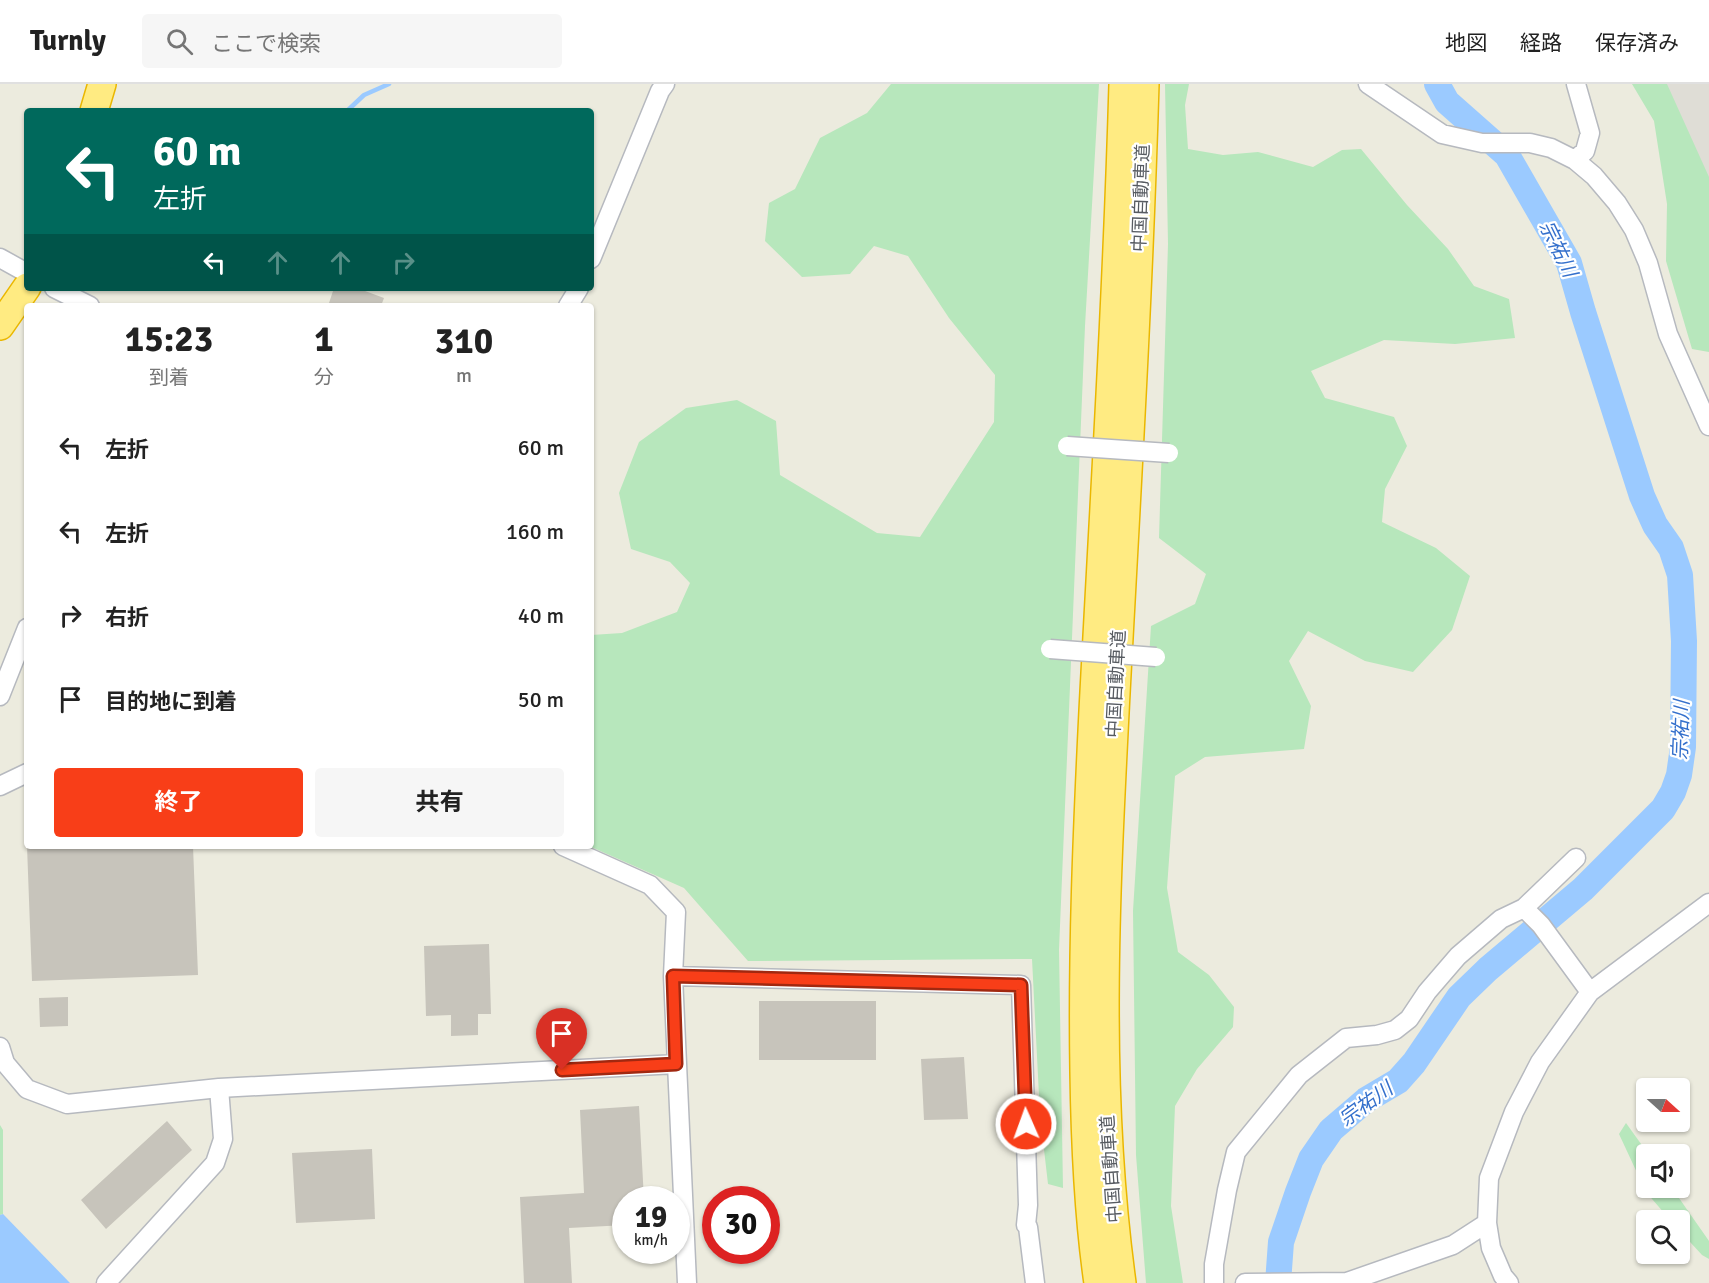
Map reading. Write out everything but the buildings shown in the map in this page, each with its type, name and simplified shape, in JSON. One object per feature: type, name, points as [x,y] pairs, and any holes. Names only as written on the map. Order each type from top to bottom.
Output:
[{"type":"highway","points":[[95,108],[102,84]]},
{"type":"highway","name":"中国自動車道","points":[[1098,1283],[1085,1119],[1082,981],[1085,864],[1118,251],[1123,84]]},
{"type":"highway","name":"中国自動車道","points":[[1122,1283],[1117,1248],[1107,1114],[1104,984],[1108,844],[1140,252],[1145,84]]},
{"type":"highway","points":[[0,326],[24,290]]},
{"type":"street","points":[[594,252],[660,90],[665,84]]},
{"type":"street","points":[[1368,84],[1442,134],[1482,143],[1530,143],[1551,148],[1575,160],[1594,176],[1617,203],[1634,230],[1648,263],[1668,334],[1709,426]]},
{"type":"street","points":[[1575,160],[1585,151],[1590,133],[1576,84]]},
{"type":"street","points":[[0,258],[24,271]]},
{"type":"street","points":[[60,291],[84,303]]},
{"type":"street","points":[[1067,446],[1169,453]]},
{"type":"street","points":[[0,696],[24,636]]},
{"type":"street","points":[[1050,648],[1156,657]]},
{"type":"street","points":[[0,786],[24,774]]},
{"type":"street","points":[[570,849],[650,885],[676,912],[673,976],[687,1283]]},
{"type":"street","points":[[1214,1283],[1214,1264],[1236,1152],[1299,1075],[1346,1038],[1377,1035],[1395,1030],[1409,1019],[1427,992],[1458,956],[1501,919],[1531,916],[1576,858]]},
{"type":"street","points":[[1509,1283],[1503,1276],[1491,1248],[1487,1223],[1489,1178],[1514,1112],[1540,1062],[1590,992],[1709,903]]},
{"type":"street","points":[[1531,916],[1590,992]]},
{"type":"street","points":[[673,976],[1021,985],[1027,1159],[1026,1225],[1035,1283]]},
{"type":"street","points":[[0,1047],[5,1063],[27,1089],[67,1104],[219,1088],[676,1064]]},
{"type":"street","points":[[106,1283],[215,1163],[222,1139],[219,1088]]},
{"type":"street","points":[[1245,1283],[1347,1282],[1453,1245],[1487,1223]]},
{"type":"shaded area","points":[[1664,84],[1709,84],[1709,185]]},
{"type":"green space","points":[[891,84],[1099,84],[1085,326],[1059,950],[1063,1188],[1048,1184],[1040,1115],[1032,959],[748,961],[684,888],[594,848],[594,635],[622,633],[677,612],[690,583],[670,562],[631,549],[619,493],[639,442],[686,408],[737,400],[776,421],[780,475],[877,533],[920,537],[994,422],[995,375],[949,318],[908,256],[874,246],[850,274],[802,277],[765,241],[769,203],[795,189],[820,138],[867,113]]},
{"type":"green space","points":[[1165,84],[1189,84],[1185,105],[1188,149],[1223,155],[1258,152],[1313,167],[1342,150],[1361,149],[1407,205],[1448,249],[1474,286],[1509,299],[1515,338],[1455,344],[1384,340],[1311,371],[1325,398],[1394,417],[1407,446],[1385,489],[1382,522],[1436,548],[1470,576],[1452,630],[1413,672],[1365,661],[1308,631],[1289,661],[1311,706],[1304,749],[1205,757],[1175,776],[1167,888],[1178,952],[1209,975],[1234,1007],[1233,1027],[1197,1069],[1175,1106],[1171,1206],[1183,1283],[1146,1283],[1136,1155],[1133,911],[1151,626],[1195,604],[1206,574],[1159,538],[1168,244]]},
{"type":"green space","points":[[1632,84],[1667,84],[1709,177],[1709,352],[1692,349],[1666,261],[1667,204],[1654,121]]},
{"type":"green space","points":[[1626,1123],[1641,1144],[1636,1144],[1636,1171],[1619,1134]]},
{"type":"green space","points":[[0,1125],[3,1130],[3,1214],[0,1215]]},
{"type":"green space","points":[[1651,1198],[1679,1198],[1687,1210],[1662,1210]]},
{"type":"green space","points":[[1690,1214],[1709,1241],[1709,1259],[1690,1242]]},
{"type":"water","points":[[3,1214],[70,1283],[0,1283],[0,1215]]},
{"type":"waterway","points":[[350,108],[364,95],[389,84]]},
{"type":"waterway","name":"宗祐川","points":[[1278,1283],[1281,1242],[1298,1192],[1311,1159],[1331,1130],[1366,1100],[1398,1081],[1414,1063],[1459,997],[1488,969],[1583,889],[1663,809],[1673,792],[1679,775],[1683,747],[1684,641],[1680,575],[1671,548],[1655,525],[1642,496],[1569,263],[1507,155],[1447,102],[1437,84]]},
{"type":"route","points":[[562,1070],[676,1064],[673,976],[1021,985],[1026,1124]]}]
